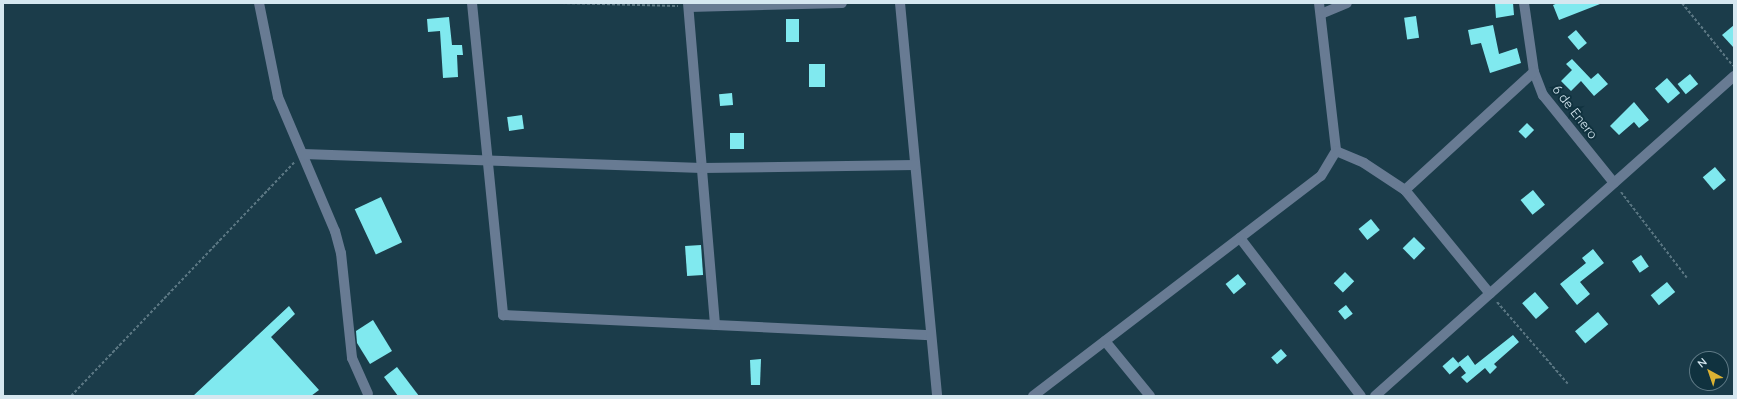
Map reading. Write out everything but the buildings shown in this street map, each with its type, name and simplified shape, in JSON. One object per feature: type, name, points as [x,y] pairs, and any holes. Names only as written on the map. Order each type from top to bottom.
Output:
[{"type":"street","points":[[259,3],[278,97],[335,231],[341,253],[352,358],[368,394]]},
{"type":"street","points":[[472,3],[503,315],[931,335]]},
{"type":"street","points":[[716,325],[688,5],[842,3]]},
{"type":"street","points":[[900,3],[937,396]]},
{"type":"street","points":[[1033,396],[1321,176],[1336,151],[1319,3]]},
{"type":"street","points":[[1321,14],[1347,3]]},
{"type":"street","name":"6 de Enero","points":[[1524,3],[1534,72],[1543,95],[1614,183]]},
{"type":"street","points":[[1405,190],[1534,72]]},
{"type":"street","points":[[1375,396],[1734,76]]},
{"type":"street","points":[[1336,151],[1364,163],[1405,190],[1490,294]]},
{"type":"street","points":[[303,154],[702,168],[915,165]]},
{"type":"street","points":[[1240,238],[1361,396]]},
{"type":"street","points":[[1104,341],[1150,396]]},
{"type":"path","points":[[562,3],[688,5]]},
{"type":"path","points":[[1682,3],[1734,67]]},
{"type":"path","points":[[71,396],[303,154]]},
{"type":"path","points":[[1614,183],[1687,278]]},
{"type":"path","points":[[1490,294],[1568,384]]}]
